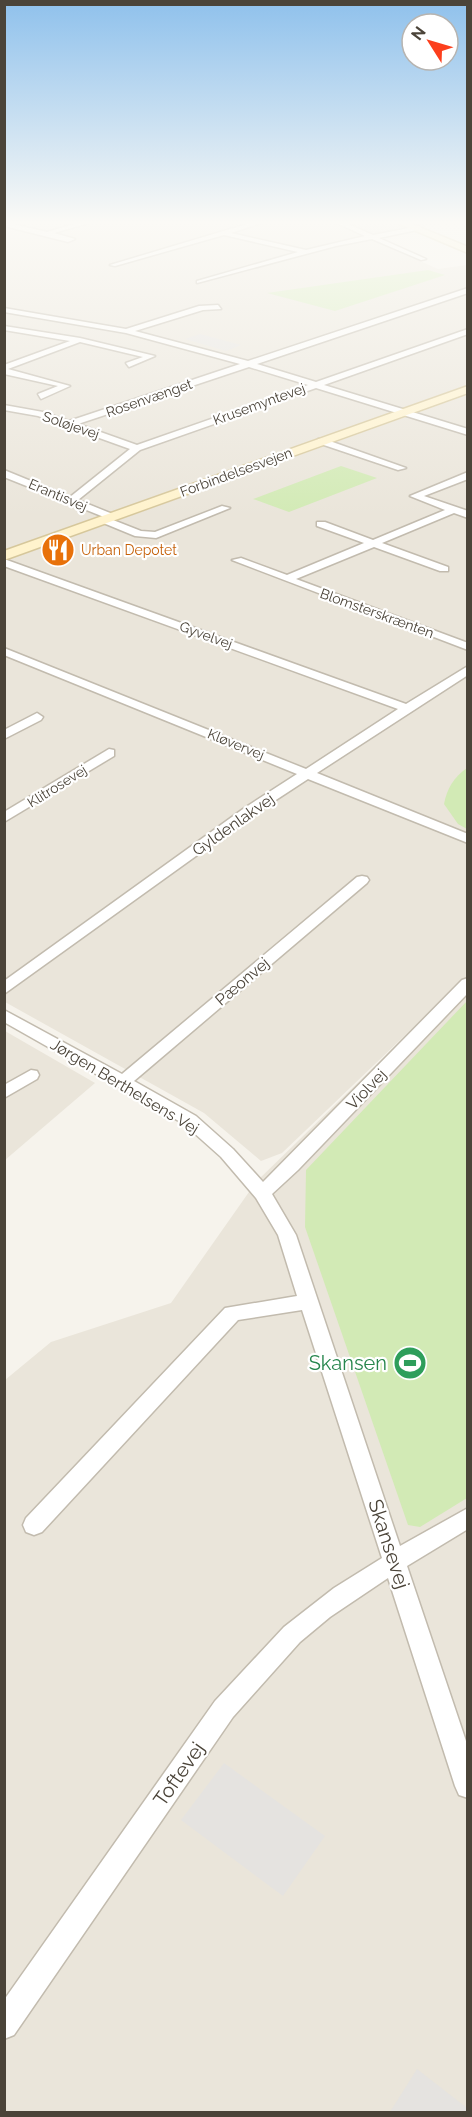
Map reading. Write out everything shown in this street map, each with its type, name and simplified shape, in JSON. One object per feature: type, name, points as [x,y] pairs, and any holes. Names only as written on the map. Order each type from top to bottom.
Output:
[{"type":"street","points":[[56,319],[126,331],[249,364],[468,432]]},
{"type":"street","points":[[126,331],[166,319]]},
{"type":"street","name":"Rosenvænget","points":[[70,424],[383,319]]},
{"type":"street","points":[[4,328],[80,340],[151,356],[129,365]]},
{"type":"street","points":[[4,369],[110,328]]},
{"type":"street","name":"Krusemyntevej","points":[[71,501],[137,448],[466,333]]},
{"type":"street","points":[[4,369],[66,386],[41,396]]},
{"type":"street","name":"Forbindelsesvejen","points":[[4,556],[468,389]]},
{"type":"street","name":"Soløjevej","points":[[4,407],[40,414],[137,448]]},
{"type":"street","points":[[321,441],[401,468]]},
{"type":"street","name":"Erantisvej","points":[[4,473],[71,501],[139,534],[156,535],[225,508]]},
{"type":"street","points":[[468,475],[416,496],[468,514]]},
{"type":"street","name":"Blomsterskrænten","points":[[286,579],[454,510]]},
{"type":"street","points":[[321,524],[444,569]]},
{"type":"street","name":"Blomsterskrænten","points":[[237,560],[468,647]]},
{"type":"street","name":"Gyvelvej","points":[[4,562],[407,708]]},
{"type":"street","name":"Kløvervej","points":[[4,651],[468,839]]},
{"type":"street","name":"Gyldenlakvej","points":[[4,989],[248,812],[468,669]]},
{"type":"street","points":[[4,735],[37,717]]},
{"type":"street","name":"Klitrosevej","points":[[4,818],[109,753]]},
{"type":"street","name":"Pæonvej","points":[[123,1082],[362,880]]},
{"type":"street","name":"Violvej","points":[[262,1193],[292,1166],[468,983]]},
{"type":"street","name":"Jørgen Berthelsens Vej","points":[[4,1015],[190,1120],[227,1153],[262,1193]]},
{"type":"street","points":[[4,1093],[30,1075]]},
{"type":"street","name":"Skansevej","points":[[262,1193],[287,1235],[468,1786]]},
{"type":"street","points":[[34,1525],[232,1313],[309,1302]]},
{"type":"street","name":"Toftevej","points":[[4,2025],[224,1709],[301,1626],[346,1593],[468,1517]]},
{"type":"shaded area","points":[[5,319],[467,319],[467,385],[5,553]]},
{"type":"shaded area","points":[[200,334],[241,345],[226,351],[185,339]]},
{"type":"shaded area","points":[[467,395],[467,2112],[5,2112],[5,1380],[51,1342],[171,1303],[256,1182],[465,978],[282,1153],[261,1161],[204,1113],[5,1002],[4,561]]},
{"type":"shaded area","points":[[5,1031],[95,1083],[5,1160]]},
{"type":"shaded area","points":[[224,1763],[325,1836],[283,1896],[181,1820]]},
{"type":"shaded area","points":[[417,2069],[467,2108],[467,2112],[390,2112]]},
{"type":"green space","points":[[341,466],[377,478],[289,512],[253,499]]},
{"type":"green space","points":[[467,768],[467,829],[458,824],[444,804],[452,783]]},
{"type":"green space","name":"Skansen","points":[[467,1001],[467,1498],[420,1527],[408,1525],[305,1227],[306,1170]]},
{"type":"place","name":"Urban Depotet","points":[[58,550]]},
{"type":"place","name":"Skansen","points":[[410,1363]]}]
